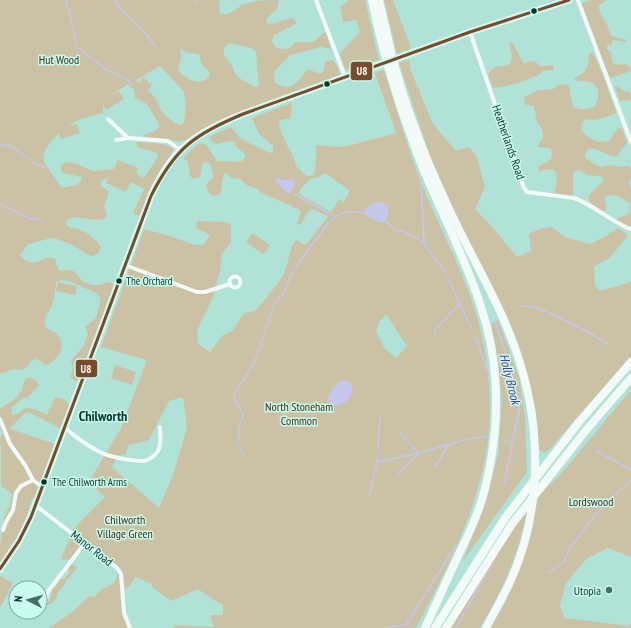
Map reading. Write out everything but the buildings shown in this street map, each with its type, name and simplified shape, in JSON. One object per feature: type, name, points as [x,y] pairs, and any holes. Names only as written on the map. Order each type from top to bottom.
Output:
[{"type":"highway","points":[[372,0],[385,56],[409,132],[481,307],[492,353],[496,385],[494,435],[491,463],[485,489],[474,521],[425,628]]},
{"type":"highway","points":[[379,0],[391,53],[425,156],[445,202],[504,321],[515,348],[525,380],[530,408],[536,467],[532,505],[523,546],[511,580],[486,628]]},
{"type":"highway","points":[[435,628],[506,518],[579,422],[631,362]]},
{"type":"highway","points":[[446,628],[512,524],[631,378]]},
{"type":"main road","points":[[0,569],[19,541],[35,505],[155,186],[164,169],[180,150],[192,139],[226,121],[470,32],[569,0]]},
{"type":"street","points":[[316,0],[345,77]]},
{"type":"street","points":[[578,0],[631,142]]},
{"type":"street","name":"Heatherlands Road","points":[[470,32],[524,188],[527,192],[580,200],[610,219],[631,229]]},
{"type":"street","points":[[108,119],[128,138]]},
{"type":"street","points":[[116,140],[128,138],[168,141],[180,150]]},
{"type":"street","points":[[125,265],[197,292],[205,292],[230,284]]},
{"type":"street","points":[[0,419],[10,444],[25,465],[33,480],[42,487]]},
{"type":"street","points":[[65,427],[100,452],[113,457],[144,461],[151,458],[159,450],[160,427]]},
{"type":"street","points":[[3,530],[13,510],[16,493],[21,486],[33,480]]},
{"type":"street","name":"Manor Road","points":[[35,505],[117,568],[121,574],[123,608],[130,628]]},
{"type":"street","points":[[48,591],[85,543]]},
{"type":"green space","name":"Hut Wood","points":[[0,0],[220,0],[219,13],[226,14],[244,4],[262,0],[279,0],[277,9],[267,18],[266,23],[276,23],[293,18],[296,21],[296,24],[274,35],[272,41],[275,47],[286,49],[291,47],[295,42],[314,42],[323,33],[326,33],[331,49],[321,47],[290,55],[274,72],[275,83],[281,86],[290,87],[297,82],[307,70],[321,73],[324,70],[325,62],[332,60],[338,67],[340,75],[213,123],[189,139],[176,141],[144,137],[143,135],[160,127],[147,104],[135,98],[134,90],[128,84],[102,101],[119,91],[124,99],[106,110],[103,105],[103,113],[78,120],[68,126],[77,124],[80,133],[61,139],[59,133],[46,149],[44,153],[44,161],[62,188],[77,185],[82,179],[82,177],[63,173],[61,166],[66,162],[75,163],[93,171],[114,169],[118,160],[138,168],[136,173],[142,177],[145,177],[156,160],[158,154],[137,147],[137,142],[164,145],[173,148],[173,150],[141,217],[133,213],[144,189],[131,182],[126,192],[106,183],[108,178],[103,180],[101,183],[101,186],[109,191],[104,206],[107,214],[106,218],[95,220],[77,217],[68,220],[65,224],[91,236],[101,247],[99,253],[92,256],[88,255],[72,245],[51,238],[27,245],[20,256],[32,262],[47,258],[55,259],[58,269],[61,271],[74,271],[82,281],[92,285],[101,285],[107,282],[115,284],[78,382],[70,378],[73,367],[71,362],[83,347],[88,334],[85,327],[96,318],[100,298],[96,293],[64,280],[57,281],[56,283],[53,302],[45,322],[47,328],[57,334],[62,343],[62,348],[58,356],[47,365],[36,359],[31,361],[26,368],[21,370],[14,369],[0,374]],"holes":[[[228,43],[255,50],[257,56],[259,86],[256,87],[237,77],[232,66],[224,55],[224,48]],[[181,49],[187,53],[199,54],[202,65],[208,70],[210,75],[206,80],[198,82],[193,81],[185,77],[179,71],[178,68],[181,58]],[[160,66],[184,92],[186,106],[184,122],[181,125],[167,117],[161,110],[155,97],[148,91],[152,85],[143,77],[140,83],[136,80]]]},
{"type":"green space","points":[[349,0],[365,0],[379,60],[349,70],[345,69],[340,53],[360,32],[356,20],[343,22],[340,7]]},
{"type":"green space","points":[[384,0],[393,0],[410,45],[410,49],[397,54]]},
{"type":"green space","points":[[591,0],[607,0],[598,6],[611,36],[627,40],[625,42],[613,40],[611,45],[607,46],[607,49],[611,52],[612,61],[616,65],[626,64],[629,66],[631,71],[611,78],[609,76],[581,4]]},
{"type":"green space","points":[[512,42],[524,64],[530,61],[536,62],[540,66],[553,65],[554,70],[542,71],[542,73],[530,79],[493,88],[488,75],[493,68],[510,64],[512,56],[509,43]]},
{"type":"green space","points":[[590,53],[593,53],[605,80],[616,112],[615,114],[601,119],[585,120],[581,127],[582,130],[591,138],[598,142],[602,142],[609,141],[618,128],[622,128],[627,143],[617,156],[593,149],[588,149],[585,155],[586,158],[594,164],[602,167],[610,165],[621,167],[628,166],[631,168],[631,178],[629,182],[631,190],[631,225],[628,227],[616,219],[630,212],[630,204],[625,200],[615,195],[605,197],[605,211],[597,208],[590,202],[588,196],[604,180],[600,176],[587,175],[580,170],[575,171],[573,174],[573,196],[554,194],[557,178],[554,171],[551,169],[546,169],[539,172],[538,167],[551,159],[552,151],[549,148],[538,147],[543,137],[543,133],[536,119],[533,106],[526,105],[524,102],[525,97],[538,90],[553,89],[561,84],[569,85],[571,100],[574,107],[585,110],[595,106],[598,96],[596,86],[589,82],[576,81],[574,79],[585,71],[588,66]]},
{"type":"green space","points":[[409,60],[411,71],[433,124],[456,151],[469,147],[477,157],[485,187],[475,209],[517,257],[531,251],[529,234],[539,229],[552,227],[565,237],[590,244],[618,228],[628,235],[610,258],[594,266],[595,286],[600,291],[631,282],[631,356],[546,453],[539,450],[536,411],[520,349],[510,323],[451,204],[430,156],[399,63]]},
{"type":"green space","name":"North Stoneham Common","points":[[384,70],[421,182],[469,294],[480,326],[484,344],[489,382],[490,419],[486,454],[481,477],[467,522],[438,586],[416,628],[173,628],[174,625],[214,627],[210,615],[223,615],[223,605],[198,589],[171,601],[152,587],[152,584],[135,577],[130,586],[125,589],[122,570],[73,531],[105,497],[99,492],[91,478],[121,428],[147,360],[101,347],[144,229],[195,245],[203,245],[210,236],[196,228],[197,221],[224,222],[231,224],[231,242],[222,254],[220,271],[213,297],[197,331],[198,344],[210,352],[223,335],[232,331],[244,313],[255,311],[282,277],[291,248],[296,240],[306,245],[328,216],[311,209],[307,212],[300,225],[297,224],[301,212],[298,209],[260,192],[256,188],[248,186],[240,179],[231,178],[225,173],[219,195],[213,196],[209,193],[207,188],[209,181],[213,178],[210,163],[203,162],[200,177],[193,179],[190,176],[188,162],[183,158],[197,145],[203,143],[207,146],[217,161],[243,161],[245,159],[245,154],[236,147],[235,142],[231,141],[216,144],[210,139],[210,136],[231,127],[241,139],[270,153],[273,152],[273,146],[259,134],[252,118],[291,103],[292,112],[290,119],[280,121],[279,126],[296,166],[307,176],[314,175],[316,145],[340,147],[396,133],[375,73]],"holes":[[[325,173],[350,191],[344,202],[339,199],[331,212],[299,194],[301,188],[310,179],[317,178]],[[381,202],[383,223],[376,221],[373,218],[369,206]],[[386,314],[407,346],[396,358],[385,349],[376,331],[380,321]],[[183,397],[187,428],[173,475],[159,508],[112,467],[117,456],[125,455],[129,445],[149,440],[169,401]]]},
{"type":"green space","points":[[614,85],[627,92],[630,92],[631,100],[620,101]]},
{"type":"green space","points":[[252,233],[270,245],[264,254],[246,243]]},
{"type":"green space","points":[[58,282],[77,286],[75,295],[56,291]]},
{"type":"green space","points":[[498,320],[519,377],[525,416],[527,472],[463,561],[484,506],[498,455],[502,403],[497,353],[491,324]]},
{"type":"green space","points":[[115,365],[136,372],[132,385],[111,378]]},
{"type":"green space","points":[[29,377],[37,381],[39,386],[28,397],[23,398],[12,407],[12,415],[17,414],[24,409],[30,408],[47,415],[55,397],[65,400],[70,405],[61,429],[29,412],[25,413],[12,426],[11,429],[55,444],[35,498],[32,498],[23,524],[0,564],[0,545],[4,517],[10,505],[12,494],[1,486],[0,438],[3,434],[0,427],[0,408],[11,402],[21,392],[25,380]]},
{"type":"green space","name":"Lordswood","points":[[631,390],[631,557],[608,548],[586,559],[566,583],[560,606],[565,618],[629,626],[631,623],[631,628],[490,628],[505,603],[518,573],[531,535],[538,496],[560,475]]},
{"type":"green space","points":[[528,508],[520,540],[503,585],[480,628],[450,628],[503,542]]},
{"type":"green space","points":[[70,537],[78,542],[80,547],[70,560],[61,559]]},
{"type":"green space","points":[[71,564],[77,567],[58,593],[54,602],[48,605],[52,590],[60,579],[64,579],[70,572],[68,569]]},
{"type":"green space","points":[[118,573],[120,580],[122,610],[128,628],[49,628],[71,613],[89,596],[95,597],[102,589],[112,584]]},
{"type":"green space","points":[[0,576],[8,580],[8,593],[0,608]]},
{"type":"water","points":[[277,178],[286,180],[294,179],[295,185],[289,194],[275,180]]},
{"type":"water","points":[[375,202],[381,202],[389,207],[387,219],[383,223],[364,213],[365,209]]},
{"type":"water","points":[[342,381],[346,381],[352,385],[351,395],[341,405],[332,404],[328,401],[329,395],[334,387]]},
{"type":"waterway","points":[[66,0],[76,41]]},
{"type":"waterway","points":[[114,0],[121,9],[140,27],[156,47]]},
{"type":"waterway","points":[[76,46],[104,68],[134,85]]},
{"type":"waterway","points":[[0,145],[11,146],[36,164],[49,169]]},
{"type":"waterway","points":[[421,181],[424,243]]},
{"type":"waterway","points":[[294,194],[335,216]]},
{"type":"waterway","points":[[0,204],[28,218],[42,221]]},
{"type":"waterway","points":[[331,221],[346,212],[364,213]]},
{"type":"waterway","points":[[385,221],[395,230],[403,231],[424,244],[444,270],[472,329]]},
{"type":"waterway","points":[[244,456],[238,445],[239,425],[243,414],[234,399],[234,394],[256,358],[275,303],[282,295],[295,268],[328,223]]},
{"type":"waterway","points":[[435,335],[435,330],[460,303]]},
{"type":"waterway","name":"Holly Brook","points":[[520,306],[536,307],[579,327],[608,344]]},
{"type":"waterway","name":"Holly Brook","points":[[495,321],[507,358],[519,410],[504,485]]},
{"type":"waterway","points":[[475,335],[489,375]]},
{"type":"waterway","points":[[499,375],[511,375]]},
{"type":"waterway","points":[[369,497],[377,462],[380,417]]},
{"type":"waterway","points":[[397,476],[419,453],[399,432]]},
{"type":"waterway","points":[[377,462],[419,453],[468,439],[488,436]]},
{"type":"waterway","name":"Holly Brook","points":[[505,441],[513,443]]},
{"type":"waterway","points":[[435,467],[448,445]]},
{"type":"waterway","points":[[596,451],[631,469]]},
{"type":"waterway","points":[[548,573],[564,562],[571,545],[577,540],[588,524],[631,480]]},
{"type":"waterway","name":"Holly Brook","points":[[384,628],[406,625],[456,545]]},
{"type":"waterway","points":[[456,628],[492,563]]},
{"type":"transit line","name":"U8","points":[[0,569],[19,541],[31,517],[151,196],[178,154],[199,136],[212,128],[243,114],[470,32],[569,0]]},
{"type":"place","name":"The Orchard","points":[[119,281]]},
{"type":"place","name":"The Chilworth Arms","points":[[44,482]]},
{"type":"place","name":"Utopia","points":[[609,590]]},
{"type":"district","name":"Chilworth","points":[[103,416]]},
{"type":"park label","name":"Chilworth Village Green","points":[[125,526]]}]
